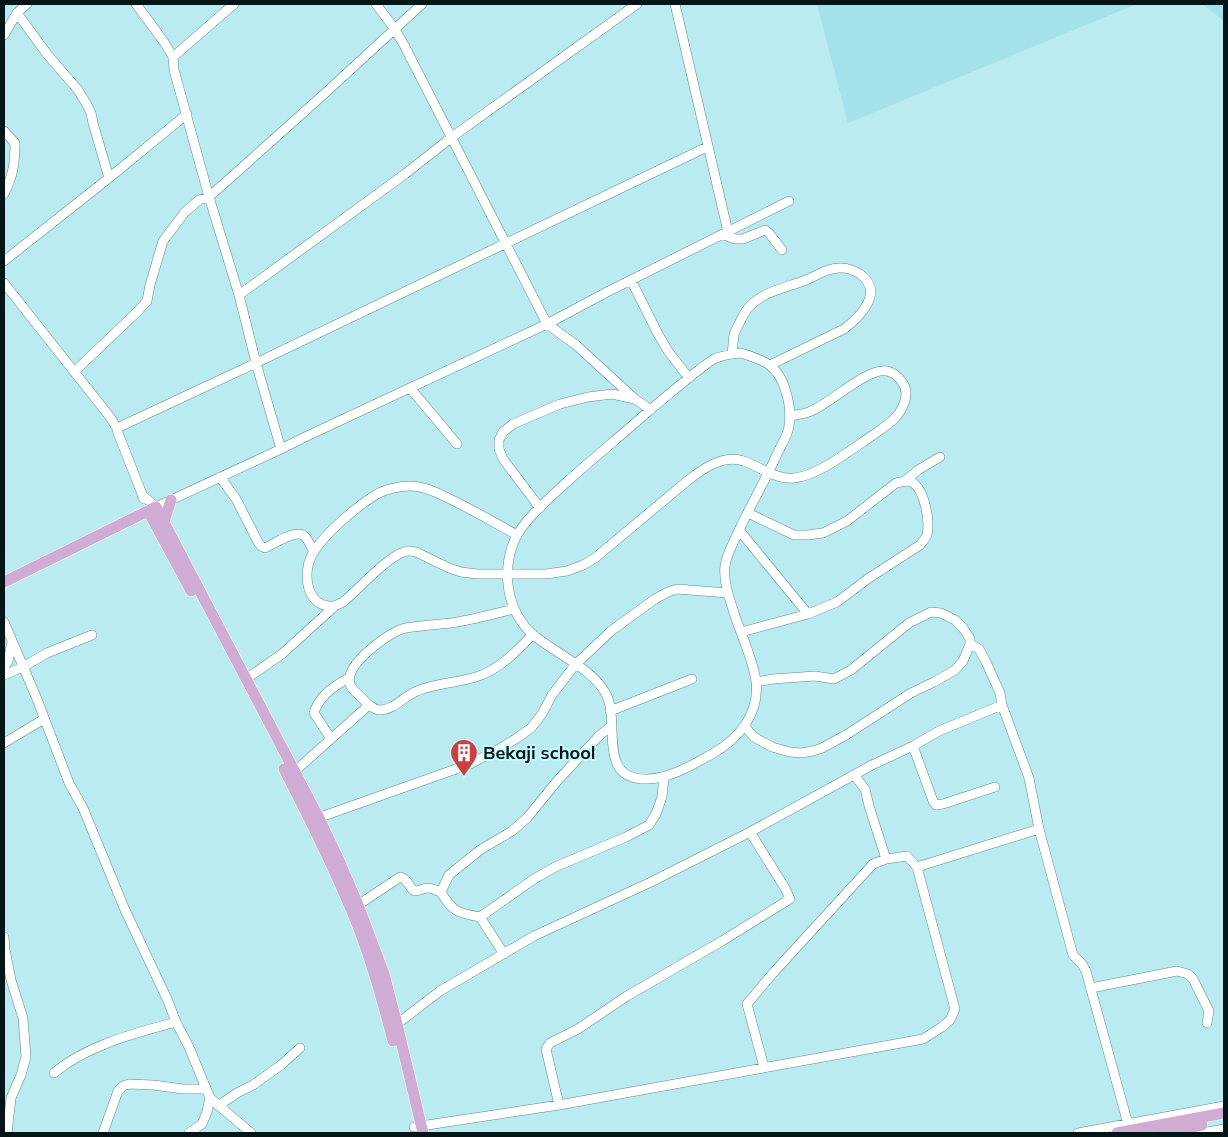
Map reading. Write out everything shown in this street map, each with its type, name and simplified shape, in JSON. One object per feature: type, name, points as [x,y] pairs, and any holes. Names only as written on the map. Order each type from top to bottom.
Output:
[{"type":"main road","points":[[160,524],[171,500]]},
{"type":"main road","points":[[4,582],[152,509],[314,819],[338,858],[384,974],[397,1024],[418,1130]]},
{"type":"main road","points":[[136,517],[160,524]]},
{"type":"main road","points":[[223,643],[246,679],[294,772],[358,925],[376,978],[418,1130]]},
{"type":"main road","points":[[1117,1133],[1224,1113]]},
{"type":"main road","points":[[1160,1133],[1224,1121]]},
{"type":"street","points":[[4,35],[17,13],[27,4]]},
{"type":"street","points":[[136,4],[173,57],[174,70],[281,449]]},
{"type":"street","points":[[173,57],[234,4]]},
{"type":"street","points":[[376,4],[394,28],[547,324],[576,345],[635,399],[651,410]]},
{"type":"street","points":[[74,372],[147,301],[163,241],[185,212],[199,200],[209,197],[422,4]]},
{"type":"street","points":[[239,295],[405,174],[452,137],[637,4]]},
{"type":"street","points":[[675,4],[725,233],[734,239],[743,238],[765,230],[782,250]]},
{"type":"street","points":[[17,13],[41,47],[78,90],[92,113],[93,123],[109,178]]},
{"type":"street","points":[[4,261],[187,114]]},
{"type":"street","points":[[4,131],[15,143],[15,154],[14,170],[4,194]]},
{"type":"street","points":[[117,428],[707,147]]},
{"type":"street","points":[[4,283],[110,417],[117,428],[142,495],[152,509],[547,324],[788,201]]},
{"type":"street","points":[[732,354],[735,333],[741,318],[749,306],[757,300],[829,269],[842,268],[855,271],[865,278],[871,288],[870,298],[863,312],[854,322],[836,334],[770,365]]},
{"type":"street","points":[[631,280],[668,351],[689,378]]},
{"type":"street","points":[[741,353],[770,365],[779,375],[789,401],[789,428],[769,473],[739,530],[725,565],[725,583],[756,682],[755,698],[745,727],[721,749],[664,777],[636,779],[623,774],[617,764],[613,749],[610,704],[606,694],[595,680],[525,628],[516,613],[510,595],[508,574],[510,553],[517,535],[526,522],[567,482],[689,378],[714,359],[732,354],[741,353]]},
{"type":"street","points":[[246,679],[282,654],[334,606],[344,602],[388,561],[405,551],[416,552],[461,572],[477,574],[546,574],[567,571],[584,565],[595,558],[686,482],[712,464],[734,459],[743,461],[781,478],[807,476],[820,469],[894,420],[900,412],[906,396],[905,386],[898,376],[888,370],[875,372],[811,412],[789,416]]},
{"type":"street","points":[[410,388],[457,444]]},
{"type":"street","points":[[540,508],[503,460],[499,448],[499,440],[503,432],[513,424],[560,404],[578,399],[612,394],[635,399]]},
{"type":"street","points":[[748,513],[794,535],[808,536],[823,533],[847,521],[896,483],[905,481],[918,470],[940,457]]},
{"type":"street","points":[[220,477],[236,499],[263,548],[294,534],[301,534],[307,539],[314,552]]},
{"type":"street","points":[[741,632],[808,614],[837,602],[890,563],[920,544],[927,537],[925,504],[920,491],[912,483],[905,481]]},
{"type":"street","points":[[334,606],[322,605],[311,593],[307,582],[307,570],[311,557],[328,535],[352,513],[379,493],[411,486],[425,488],[469,508],[517,535]]},
{"type":"street","points":[[739,530],[808,614]]},
{"type":"street","points":[[314,819],[470,764],[500,749],[531,728],[575,665],[612,630],[655,599],[677,589],[728,593]]},
{"type":"street","points":[[514,608],[487,616],[403,628],[385,637],[365,654],[352,668],[349,678],[350,684],[369,705],[379,711],[390,708],[415,692],[477,677],[497,667],[517,651],[533,634]]},
{"type":"street","points":[[745,727],[754,737],[772,747],[790,752],[801,753],[822,748],[911,693],[955,670],[963,661],[970,644],[969,636],[955,620],[941,613],[931,612],[909,623],[851,670],[834,679],[815,676],[756,682]]},
{"type":"street","points":[[4,622],[57,748],[69,783],[83,808],[125,910],[189,1047],[210,1098],[251,1133]]},
{"type":"street","points":[[4,675],[23,667],[47,653],[92,634]]},
{"type":"street","points":[[4,667],[8,661],[12,642]]},
{"type":"street","points":[[970,644],[979,649],[1000,693],[1002,705],[1029,778],[1039,829],[1073,955],[1082,964],[1086,972],[1128,1124]]},
{"type":"street","points":[[331,739],[314,712],[319,702],[331,689],[349,678]]},
{"type":"street","points":[[610,711],[692,679]]},
{"type":"street","points":[[294,772],[369,705]]},
{"type":"street","points":[[397,1024],[440,991],[534,936],[651,882],[750,832],[939,731],[1002,705]]},
{"type":"street","points":[[4,744],[44,718]]},
{"type":"street","points":[[440,892],[449,875],[480,850],[512,831],[527,818],[558,780],[599,736],[611,726]]},
{"type":"street","points":[[913,746],[936,805],[995,787]]},
{"type":"street","points":[[854,775],[865,788],[886,859]]},
{"type":"street","points":[[358,905],[403,876],[415,891],[428,888],[440,892],[454,910],[463,914],[480,917],[534,879],[555,867],[626,837],[648,825],[656,814],[662,797],[664,777]]},
{"type":"street","points":[[916,867],[1039,829]]},
{"type":"street","points":[[560,1105],[546,1049],[550,1043],[578,1029],[627,996],[790,899],[750,832]]},
{"type":"street","points":[[418,1130],[923,1039],[942,1028],[950,1020],[955,1010],[916,867],[907,856],[886,859],[873,864],[747,1004],[764,1067]]},
{"type":"street","points":[[480,917],[504,954]]},
{"type":"street","points":[[4,937],[11,980],[22,1018],[26,1057],[11,1098],[7,1133]]},
{"type":"street","points":[[1091,988],[1177,971],[1188,974],[1194,979],[1209,1011],[1207,1023]]},
{"type":"street","points":[[54,1073],[63,1065],[108,1043],[176,1022]]},
{"type":"street","points":[[218,1106],[253,1085],[281,1065],[300,1048]]},
{"type":"street","points":[[103,1133],[118,1091],[123,1086],[129,1084],[206,1089]]},
{"type":"street","points":[[189,1133],[202,1124],[210,1098]]},
{"type":"street","points":[[1078,1133],[1224,1106]]},
{"type":"street","points":[[1202,1133],[1224,1129]]},
{"type":"shaded area","points":[[817,4],[1137,4],[848,123]]},
{"type":"shaded area","points":[[1202,4],[1224,4],[1224,21]]},
{"type":"place","name":"Bekaji school","points":[[464,777]]}]
